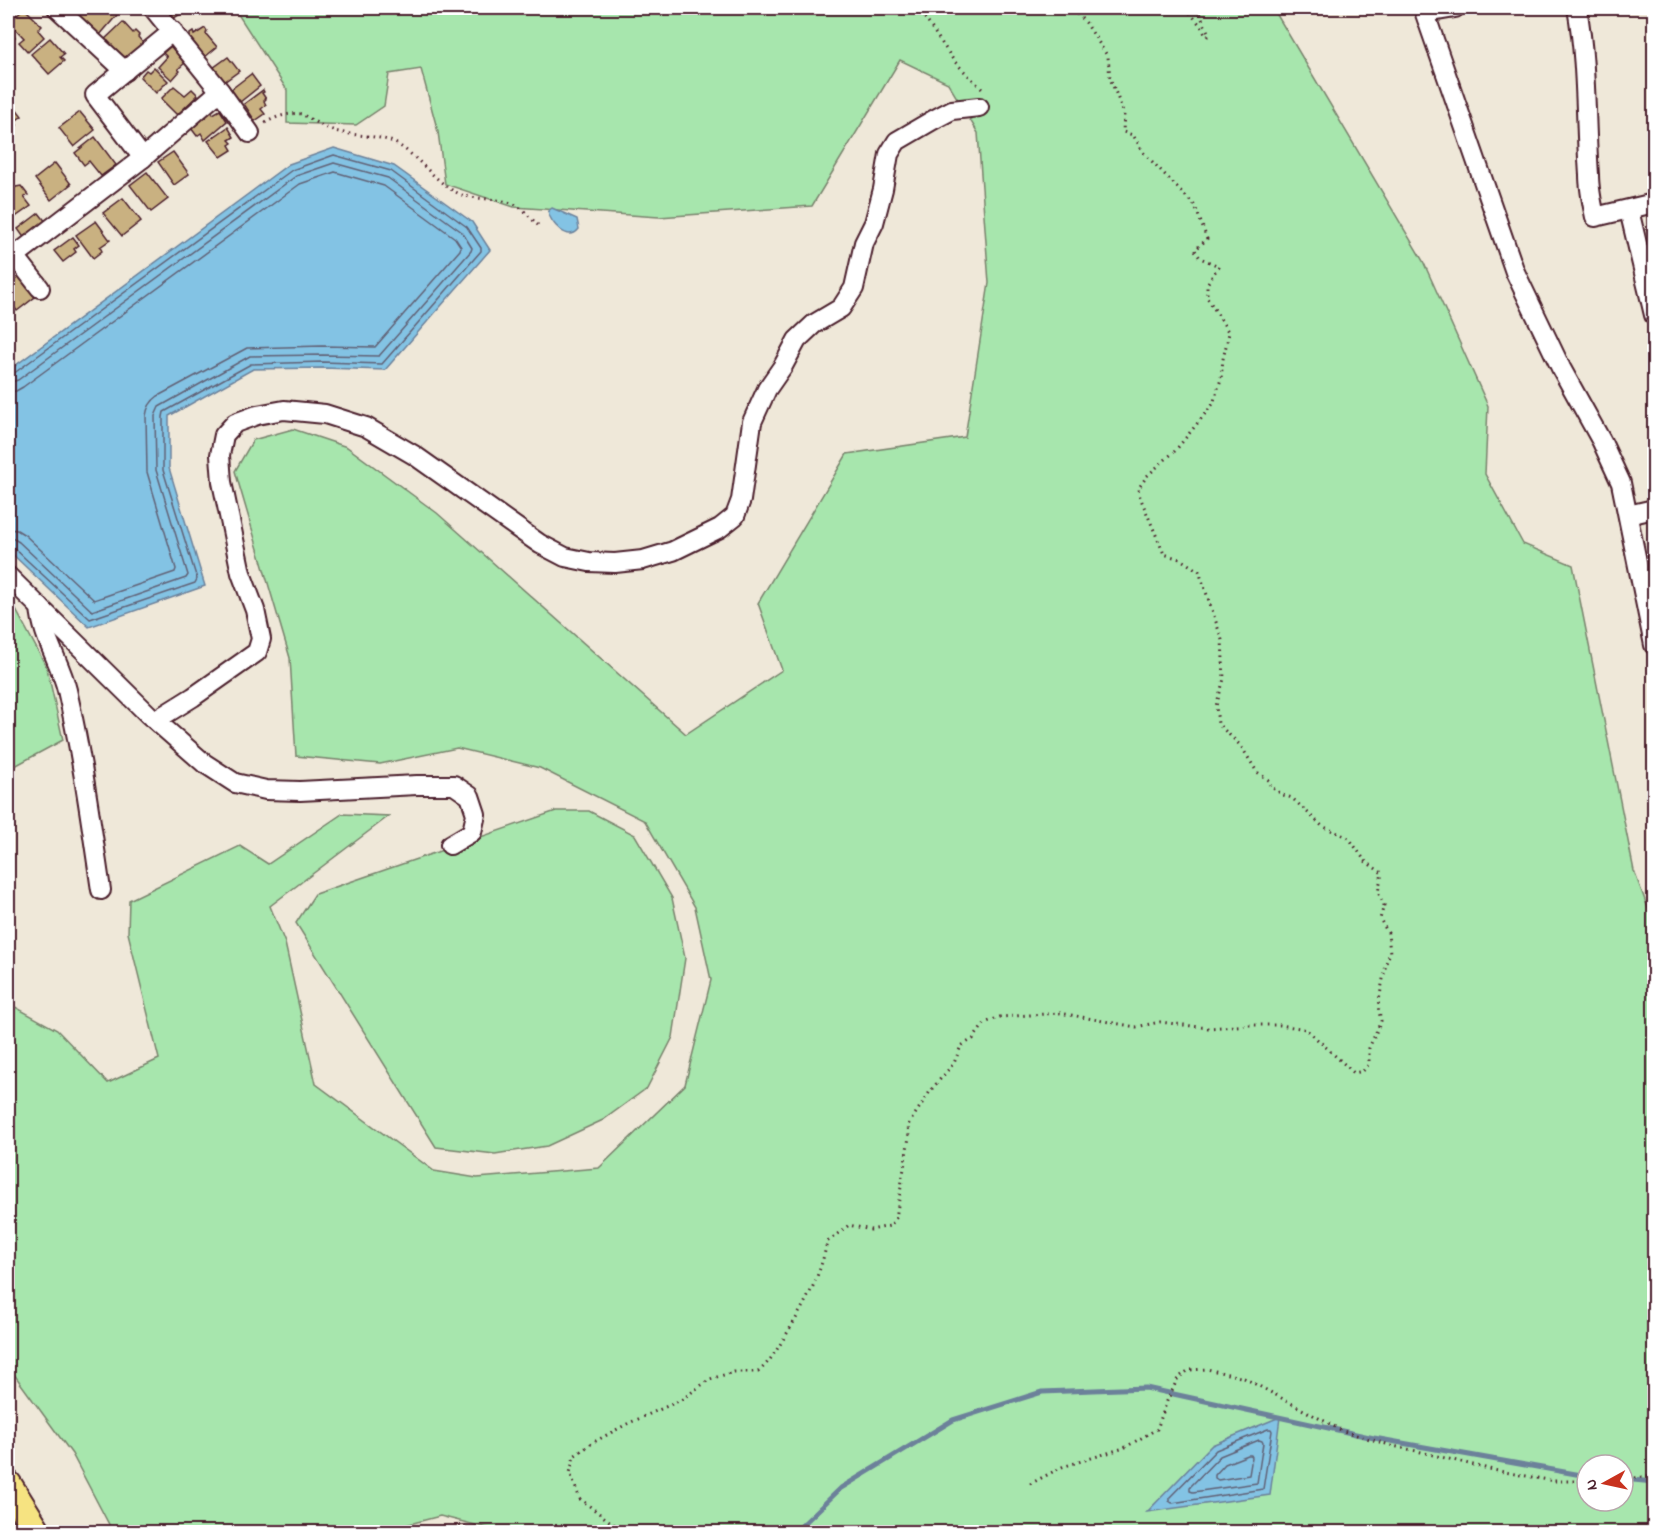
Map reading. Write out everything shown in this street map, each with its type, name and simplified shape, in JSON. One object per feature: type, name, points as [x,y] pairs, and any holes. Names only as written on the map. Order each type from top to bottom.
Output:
[{"type":"highway","points":[[8,1484],[38,1533]]},
{"type":"street","points":[[57,8],[125,71]]},
{"type":"street","points":[[153,8],[220,91],[250,133]]},
{"type":"street","points":[[1455,8],[1425,10],[1515,272],[1621,483],[1654,645]]},
{"type":"street","points":[[1577,8],[1586,89],[1589,177],[1594,217],[1654,203]]},
{"type":"street","points":[[143,158],[96,95],[173,31]]},
{"type":"street","points":[[40,288],[11,251],[143,158],[220,91]]},
{"type":"street","points":[[156,720],[256,652],[261,639],[255,610],[241,573],[222,482],[220,455],[224,435],[235,423],[257,414],[284,410],[325,414],[366,427],[414,455],[540,544],[565,557],[589,562],[615,563],[643,560],[673,551],[720,528],[735,516],[741,500],[752,422],[767,389],[797,340],[814,324],[841,308],[854,288],[864,243],[874,223],[883,189],[888,154],[897,141],[952,110],[979,107]]},
{"type":"street","points":[[1629,210],[1654,315]]},
{"type":"street","points":[[1628,515],[1654,509]]},
{"type":"street","points":[[8,576],[156,720],[204,763],[235,783],[266,790],[300,791],[454,785],[470,796],[476,814],[471,832],[450,845]]},
{"type":"street","points":[[40,607],[41,622],[65,682],[77,733],[101,890]]},
{"type":"path","points":[[918,8],[954,61],[983,89],[984,103],[979,107]]},
{"type":"path","points":[[624,1533],[580,1499],[570,1473],[574,1456],[627,1424],[681,1400],[710,1379],[734,1372],[758,1372],[770,1362],[807,1300],[823,1262],[827,1242],[849,1225],[871,1230],[890,1226],[896,1218],[909,1137],[908,1125],[931,1090],[954,1063],[961,1046],[973,1039],[985,1023],[1000,1017],[1060,1013],[1136,1027],[1160,1022],[1208,1028],[1280,1025],[1306,1029],[1354,1073],[1363,1071],[1369,1064],[1369,1048],[1381,1021],[1378,1006],[1390,953],[1388,933],[1380,919],[1384,905],[1377,892],[1382,873],[1365,861],[1349,838],[1322,826],[1292,798],[1282,795],[1270,786],[1270,781],[1257,772],[1241,746],[1218,724],[1216,706],[1224,678],[1222,640],[1199,571],[1164,554],[1138,489],[1147,476],[1175,451],[1213,404],[1221,380],[1228,333],[1207,297],[1207,284],[1219,267],[1200,258],[1195,250],[1208,239],[1195,206],[1144,153],[1133,135],[1123,132],[1124,114],[1110,78],[1108,57],[1086,23],[1072,9],[1058,8]]},
{"type":"path","points":[[1186,8],[1208,36],[1197,8]]},
{"type":"path","points":[[250,133],[271,119],[296,113],[338,132],[379,138],[394,143],[460,194],[476,199],[515,204],[540,226]]},
{"type":"path","points":[[1030,1484],[1062,1467],[1124,1448],[1157,1429],[1178,1378],[1189,1370],[1207,1369],[1244,1378],[1343,1431],[1393,1446],[1493,1470],[1554,1481],[1575,1481]]},
{"type":"path","points":[[1635,1478],[1654,1476]]},
{"type":"green space","points":[[234,8],[1273,8],[1423,261],[1488,406],[1485,474],[1523,544],[1573,565],[1634,871],[1654,924],[1654,1532],[503,1532],[440,1516],[379,1532],[113,1532],[72,1454],[8,1366],[8,1003],[57,1030],[108,1083],[159,1059],[128,933],[129,900],[240,846],[268,864],[342,814],[389,816],[270,906],[285,943],[316,1084],[434,1171],[477,1178],[599,1168],[685,1085],[711,980],[695,907],[645,821],[540,768],[457,748],[380,764],[296,756],[290,658],[235,471],[253,440],[293,429],[347,447],[437,513],[686,734],[782,670],[758,603],[847,454],[965,437],[989,283],[978,133],[948,83],[900,60],[812,206],[659,217],[514,207],[445,184],[438,132],[421,69],[389,74],[384,106],[356,125],[287,123],[287,90]]},
{"type":"green space","points":[[8,602],[16,610],[47,668],[63,740],[8,768]]},
{"type":"green space","points":[[556,811],[589,811],[635,835],[672,898],[685,958],[673,1037],[647,1088],[603,1120],[547,1146],[495,1154],[436,1147],[296,923],[315,894]]},
{"type":"water","points":[[334,148],[394,166],[472,222],[490,250],[385,370],[253,369],[169,416],[169,468],[205,586],[89,627],[8,550],[8,371],[289,164]]},
{"type":"water","points":[[552,208],[577,219],[579,229],[570,234],[560,230],[549,216],[548,211]]},
{"type":"water","points":[[1280,1417],[1270,1495],[1147,1512],[1212,1445]]},
{"type":"building","points":[[8,8],[16,8],[8,16]]},
{"type":"building","points":[[24,8],[42,26],[38,30],[44,37],[28,52],[19,42],[24,38],[9,22]]},
{"type":"building","points":[[82,8],[109,8],[117,15],[99,36],[76,19],[82,13],[80,11]]},
{"type":"building","points":[[168,8],[191,8],[174,18]]},
{"type":"building","points":[[123,22],[133,33],[135,31],[139,35],[138,37],[144,44],[127,61],[117,51],[115,53],[112,51],[115,49],[108,41],[105,43],[103,41]]},
{"type":"building","points":[[205,28],[206,34],[217,47],[205,57],[190,38],[190,34],[193,32],[194,35]]},
{"type":"building","points":[[8,29],[15,37],[8,44]]},
{"type":"building","points":[[50,38],[64,54],[60,57],[64,61],[49,74],[31,54]]},
{"type":"building","points":[[171,46],[185,63],[178,69],[180,71],[172,80],[158,67],[167,57],[163,53]]},
{"type":"building","points":[[228,57],[239,71],[224,82],[213,68]]},
{"type":"building","points":[[154,67],[168,81],[156,93],[140,77],[146,70],[149,72]]},
{"type":"building","points":[[251,74],[260,86],[240,102],[230,90]]},
{"type":"building","points":[[174,86],[185,95],[192,89],[198,95],[177,115],[161,99]]},
{"type":"building","points":[[263,90],[266,105],[261,109],[265,114],[255,121],[244,104]]},
{"type":"building","points":[[8,98],[22,116],[14,122],[17,125],[8,133]]},
{"type":"building","points":[[220,110],[227,121],[205,140],[201,133],[197,136],[191,128],[211,111],[213,114]]},
{"type":"building","points":[[80,112],[95,130],[74,147],[59,128]]},
{"type":"building","points":[[228,127],[234,137],[229,140],[232,143],[229,145],[232,150],[221,157],[208,141]]},
{"type":"building","points":[[95,137],[116,165],[101,176],[89,161],[84,165],[75,153]]},
{"type":"building","points":[[173,152],[189,174],[174,185],[158,162]]},
{"type":"building","points":[[55,163],[71,184],[51,200],[35,179]]},
{"type":"building","points":[[147,172],[168,199],[151,212],[130,185]]},
{"type":"building","points":[[21,186],[28,195],[24,197],[31,206],[14,218],[8,211],[8,193]]},
{"type":"building","points":[[123,198],[141,221],[122,236],[103,213]]},
{"type":"building","points":[[39,213],[47,223],[25,239],[18,229]]},
{"type":"building","points":[[96,221],[110,240],[100,247],[102,251],[93,258],[76,235]]},
{"type":"building","points":[[73,237],[79,245],[74,249],[76,252],[63,262],[54,251]]},
{"type":"building","points":[[19,276],[35,297],[17,311],[8,299],[8,284]]},
{"type":"waterway","points":[[795,1532],[841,1488],[953,1420],[1042,1392],[1146,1388],[1374,1438],[1575,1474]]},
{"type":"waterway","points":[[1635,1480],[1654,1482]]}]
